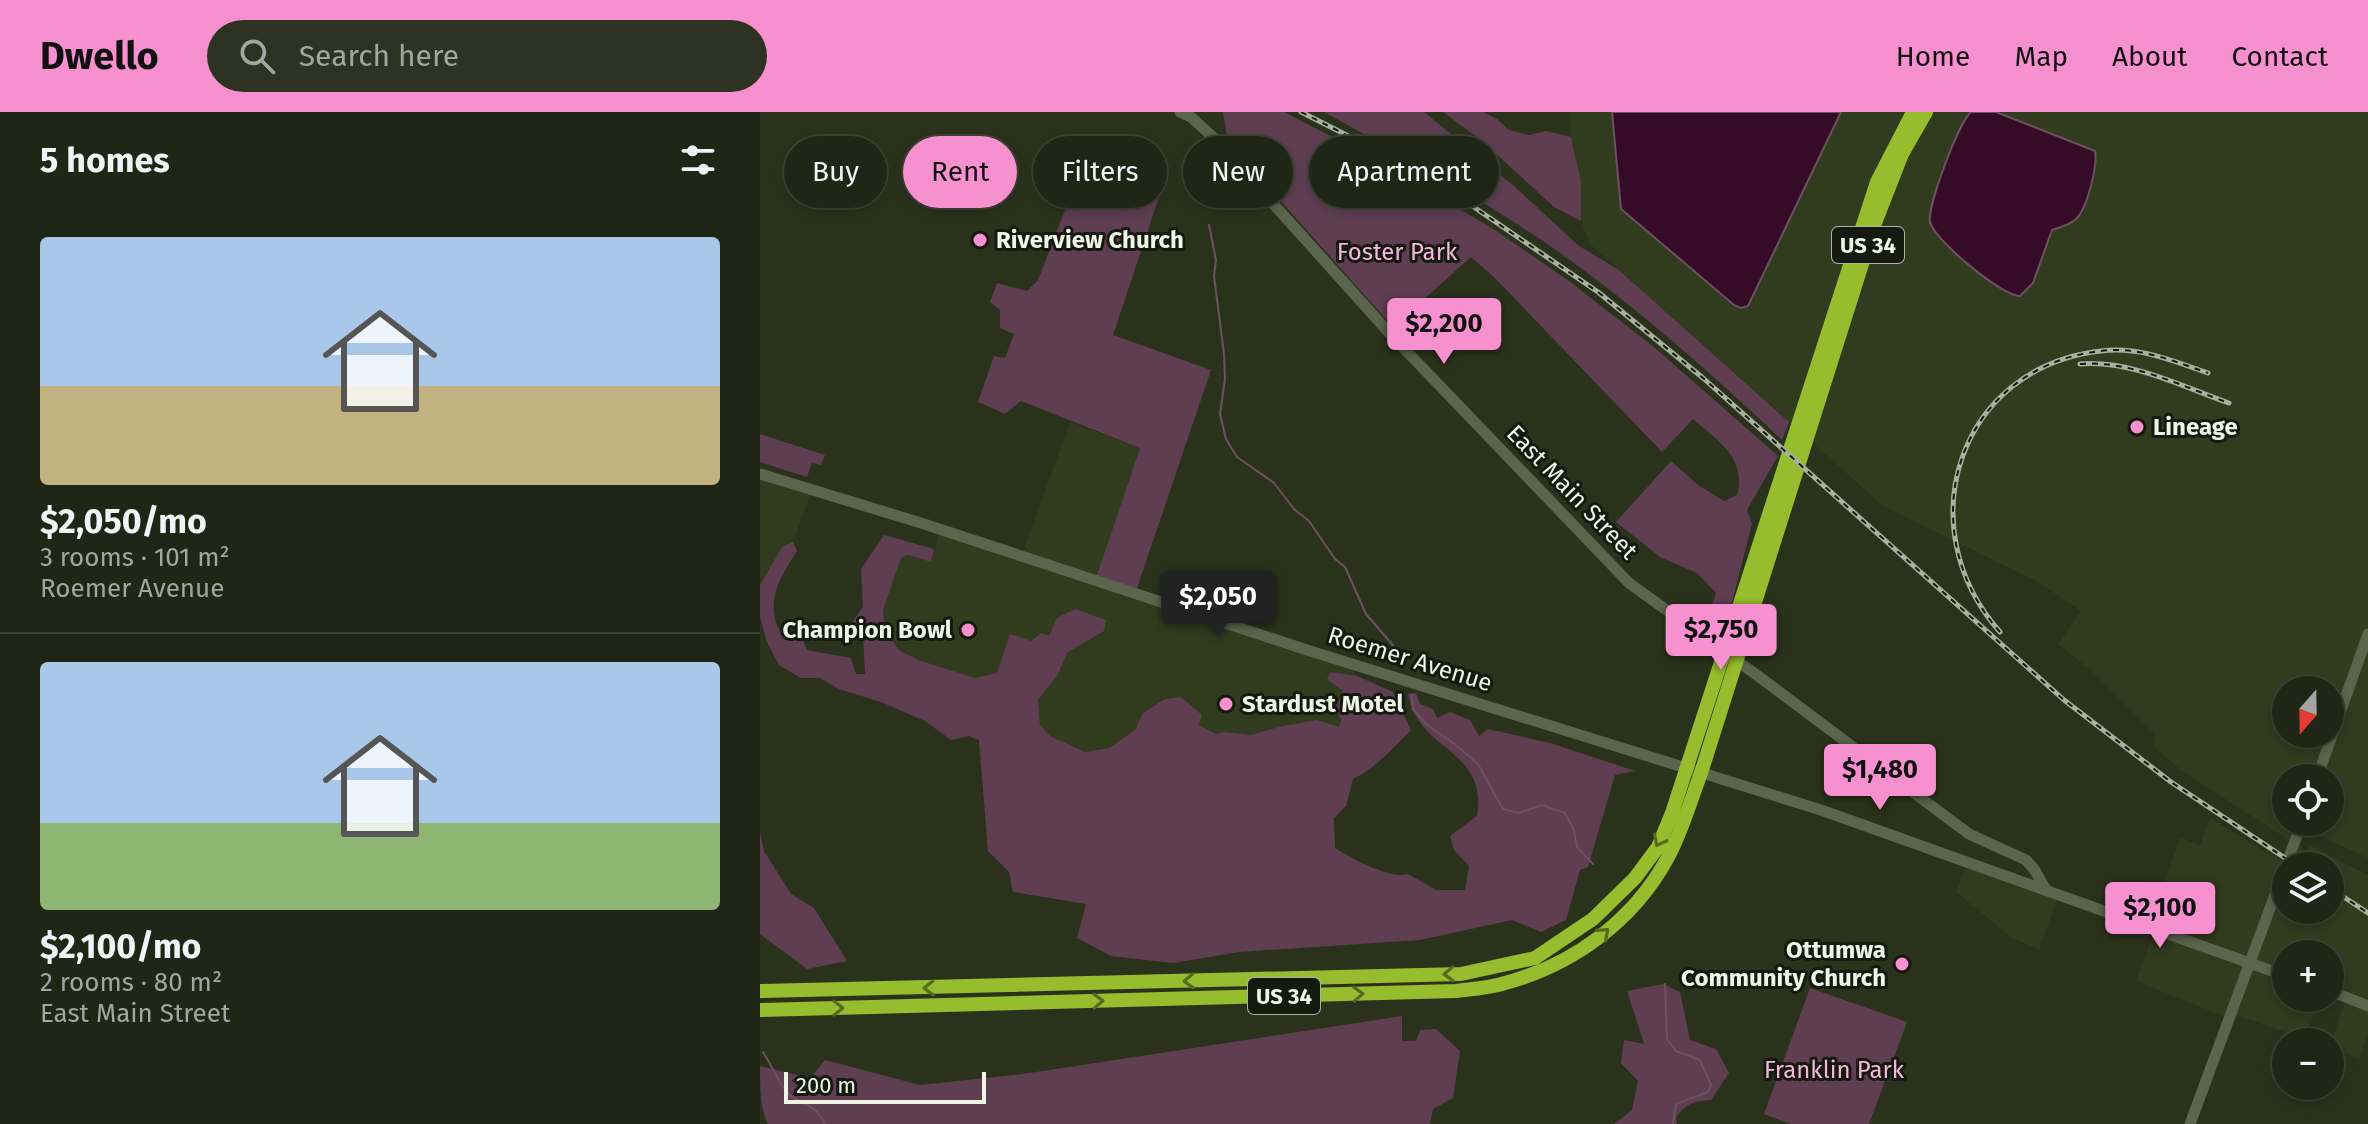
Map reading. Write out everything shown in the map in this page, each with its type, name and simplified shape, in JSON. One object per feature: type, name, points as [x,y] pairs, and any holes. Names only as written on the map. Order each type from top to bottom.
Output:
[{"type":"highway","name":"US 34","points":[[760,1010],[1456,991],[1502,984],[1547,970],[1591,945],[1628,912],[1666,862],[1676,841],[1694,771],[1877,182],[1913,112]]},
{"type":"highway","name":"US 34","points":[[1817,382],[1902,154],[1926,112]]},
{"type":"highway","name":"US 34","points":[[760,991],[1461,974],[1493,968],[1535,958],[1593,919],[1614,900],[1658,847],[1694,771]]},
{"type":"street","name":"East Main Street","points":[[1180,112],[1191,117],[1215,139],[1393,337],[1638,590],[1969,834],[2026,860],[2046,890]]},
{"type":"street","name":"Roemer Avenue","points":[[760,474],[1821,810],[2046,890]]},
{"type":"street","points":[[2322,764],[2368,634]]},
{"type":"street","points":[[2190,1124],[2296,836]]},
{"type":"street","points":[[2046,890],[2272,971]]},
{"type":"street","points":[[2344,997],[2368,1006]]},
{"type":"shaded area","points":[[1570,112],[2368,112],[2368,858],[2320,836],[2344,836],[2344,764],[2272,764],[2272,829],[2181,770],[2154,747],[2156,735],[2094,673],[2058,644],[2081,611],[2036,581],[1882,505],[1590,244],[1581,221],[1581,182],[1571,137]]},
{"type":"shaded area","points":[[1612,112],[1841,112],[1748,306],[1741,308],[1734,305],[1621,209]]},
{"type":"shaded area","points":[[1971,112],[1996,112],[2095,151],[2091,186],[2080,214],[2071,223],[2052,230],[2033,283],[2020,296],[1999,287],[1970,266],[1943,241],[1930,222],[1933,199],[1945,165],[1959,131]]},
{"type":"shaded area","points":[[1070,422],[1140,448],[1096,581],[1347,662],[1357,676],[1331,672],[1343,691],[1336,709],[1341,721],[1339,727],[1282,726],[1251,736],[1216,734],[1199,725],[1202,715],[1180,697],[1165,699],[1143,713],[1135,730],[1109,748],[1085,752],[1050,736],[1040,725],[1038,700],[1057,676],[1068,652],[1104,631],[1049,636],[997,673],[975,679],[918,660],[899,650],[885,630],[883,610],[901,558],[908,555],[931,562],[939,530],[1021,557]]},
{"type":"shaded area","points":[[760,474],[812,490],[793,542],[782,547],[760,585]]},
{"type":"shaded area","points":[[2210,818],[2272,856],[2272,924],[2344,924],[2344,863],[2368,875],[2368,1000],[2344,991],[2344,940],[2272,940],[2272,1012],[2315,1012],[2309,1028],[2274,1028],[2231,1013],[2228,1018],[2136,981],[2155,929],[2163,932],[2180,887],[2165,881],[2180,838],[2200,845]]},
{"type":"shaded area","points":[[2282,836],[2297,836],[2294,842],[2306,850],[2309,845],[2323,852],[2289,852],[2293,843]]},
{"type":"shaded area","points":[[1967,862],[2059,895],[2039,949],[2012,938],[1956,892]]},
{"type":"shaded area","points":[[2346,997],[2368,1006],[2368,1035],[2359,1058],[2344,1053],[2344,1028],[2336,1028],[2341,1012],[2344,1012]]},
{"type":"green space","name":"Foster Park","points":[[1223,112],[1284,112],[1331,136],[1309,136],[1309,208],[1458,208],[1569,281],[1655,348],[1778,456],[1747,510],[1752,524],[1730,610],[1705,627],[1716,593],[1697,573],[1660,557],[1616,522],[1671,461],[1698,485],[1724,501],[1737,495],[1738,471],[1721,443],[1693,419],[1662,452],[1494,277],[1471,257],[1393,327],[1287,208],[1293,208],[1293,136],[1227,136]]},
{"type":"green space","points":[[1324,112],[1424,112],[1453,136],[1367,136]]},
{"type":"green space","points":[[1443,112],[1483,112],[1509,130],[1529,135],[1546,131],[1571,137],[1581,182],[1581,221],[1554,207],[1499,157],[1499,136],[1476,136]]},
{"type":"green space","points":[[1499,174],[1579,246],[1619,270],[1789,422],[1782,440],[1669,338],[1610,290],[1492,208],[1499,208]]},
{"type":"green space","points":[[1066,208],[1155,208],[1113,335],[1211,370],[1135,594],[1095,581],[1140,448],[1021,401],[1005,414],[978,402],[994,356],[1005,358],[1014,334],[1000,328],[1000,310],[990,302],[997,283],[1027,291],[1038,280]]},
{"type":"green space","points":[[760,434],[825,455],[821,465],[812,463],[807,477],[760,462]]},
{"type":"green space","points":[[884,535],[934,549],[931,562],[908,555],[901,558],[883,610],[885,630],[899,650],[918,660],[975,678],[997,673],[1010,634],[1031,641],[1041,633],[1049,636],[1057,618],[1075,609],[1106,620],[1104,631],[1068,652],[1057,676],[1038,700],[1040,725],[1050,736],[1085,752],[1109,748],[1135,730],[1143,713],[1165,699],[1181,697],[1202,715],[1199,725],[1216,734],[1251,735],[1317,720],[1339,727],[1341,720],[1336,709],[1343,691],[1327,679],[1331,672],[1357,676],[1393,692],[1411,730],[1377,763],[1353,779],[1346,806],[1334,818],[1335,848],[1382,871],[1408,874],[1436,890],[1465,890],[1469,866],[1454,850],[1450,836],[1477,816],[1478,794],[1472,776],[1463,763],[1425,728],[1414,713],[1408,694],[1416,693],[1420,704],[1433,709],[1437,718],[1450,712],[1470,720],[1479,736],[1488,729],[1550,743],[1635,771],[1615,775],[1588,867],[1580,870],[1566,920],[1541,932],[1512,920],[1420,940],[1239,952],[1173,963],[1111,956],[1077,938],[1086,904],[1013,892],[1009,872],[988,851],[979,740],[969,736],[951,740],[925,721],[881,702],[839,689],[820,678],[801,678],[779,665],[767,642],[760,617],[760,585],[782,547],[793,542],[797,551],[774,598],[779,630],[803,640],[807,650],[851,658],[856,674],[865,674],[863,635],[848,628],[863,607],[861,569]]},
{"type":"green space","points":[[760,833],[764,851],[791,894],[814,908],[847,961],[807,969],[760,934]]},
{"type":"green space","points":[[1663,984],[1680,992],[1690,1040],[1716,1049],[1729,1073],[1711,1100],[1687,1106],[1676,1118],[1677,1124],[1614,1124],[1632,1110],[1638,1081],[1621,1063],[1624,1040],[1644,1044],[1627,991]]},
{"type":"green space","name":"Franklin Park","points":[[1810,988],[1907,1022],[1869,1124],[1791,1124],[1764,1114]]},
{"type":"green space","points":[[1402,1016],[1402,1041],[1416,1041],[1420,1030],[1436,1029],[1460,1051],[1453,1098],[1433,1109],[1430,1124],[768,1124],[760,1089],[760,1066],[810,1078],[825,1060],[920,1085],[1023,1074]]},
{"type":"waterway","points":[[1209,225],[1216,260],[1214,276],[1224,354],[1225,379],[1220,414],[1226,439],[1237,457],[1274,483],[1294,509],[1309,521],[1335,559],[1345,567],[1366,614],[1404,658]]},
{"type":"waterway","points":[[1412,695],[1413,709],[1426,724],[1478,764],[1503,809],[1519,813],[1542,805],[1565,813],[1574,831],[1577,847],[1593,864]]},
{"type":"waterway","points":[[1665,984],[1667,1039],[1676,1051],[1700,1060],[1711,1085],[1708,1092],[1676,1104],[1673,1124]]},
{"type":"waterway","points":[[763,1052],[786,1091],[816,1111],[825,1124]]},
{"type":"railway","points":[[1301,112],[1394,159],[1465,201],[1598,292],[1703,378],[2064,700],[2171,782],[2276,852]]},
{"type":"railway","points":[[2000,632],[1972,590],[1956,546],[1953,501],[1962,458],[1982,419],[2012,387],[2052,363],[2101,351],[2142,353],[2208,373]]},
{"type":"railway","points":[[2080,364],[2137,370],[2229,403]]},
{"type":"railway","points":[[2344,897],[2368,913]]},
{"type":"place","name":"Riverview Church","points":[[980,240]]},
{"type":"place","name":"Lineage","points":[[2137,427]]},
{"type":"place","name":"Champion Bowl","points":[[968,630]]},
{"type":"place","name":"Stardust Motel","points":[[1226,704]]},
{"type":"place","name":"Ottumwa Community Church","points":[[1902,964]]}]
